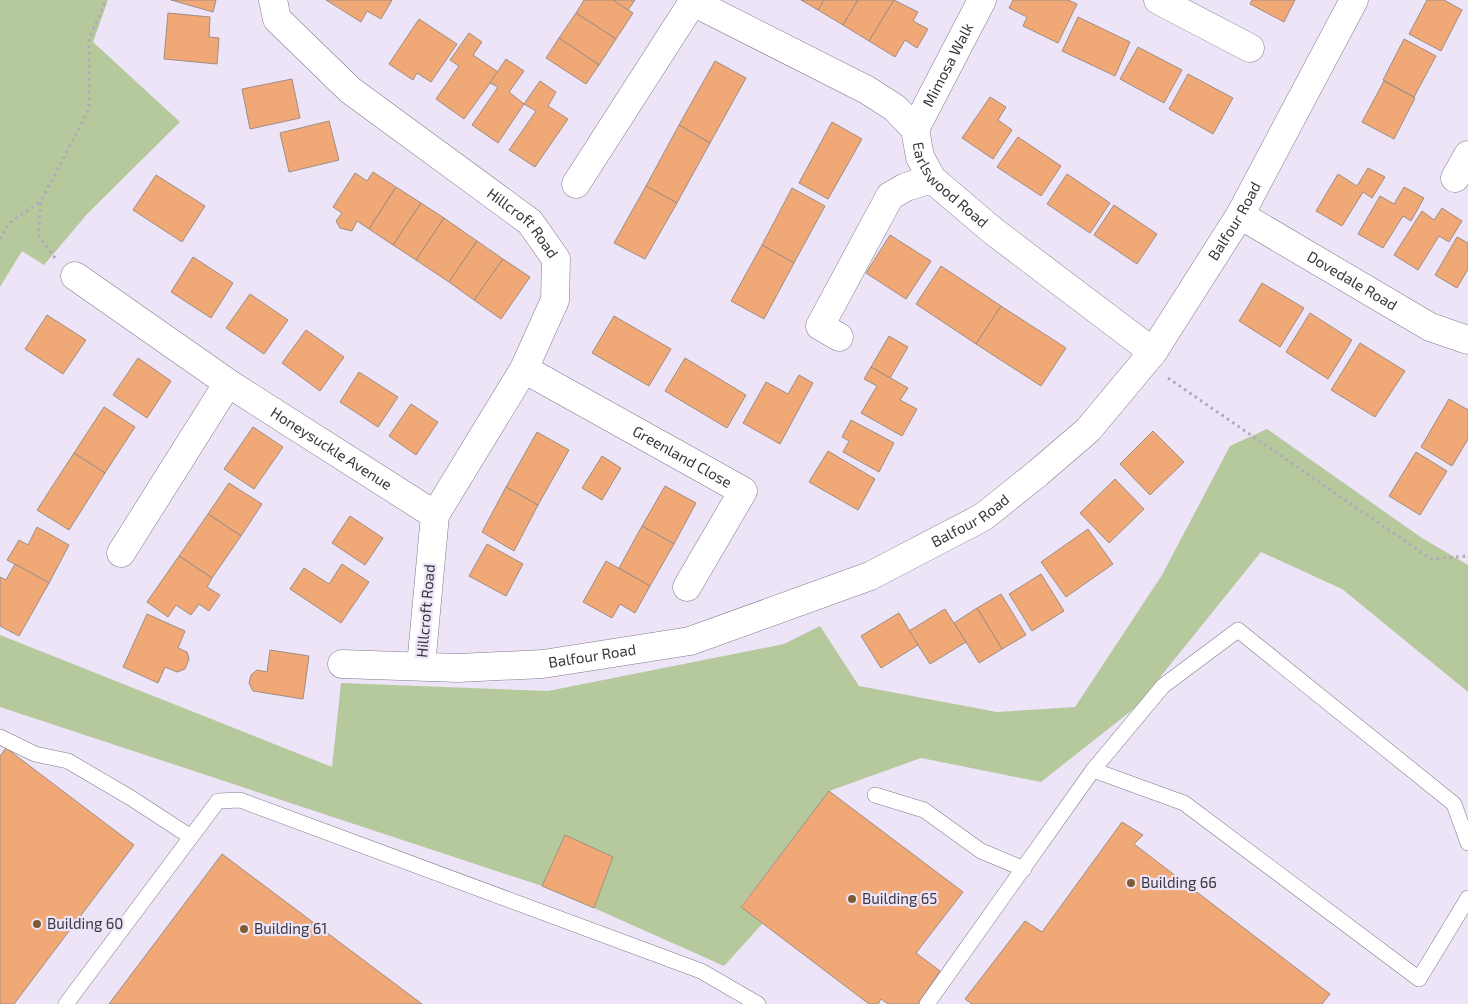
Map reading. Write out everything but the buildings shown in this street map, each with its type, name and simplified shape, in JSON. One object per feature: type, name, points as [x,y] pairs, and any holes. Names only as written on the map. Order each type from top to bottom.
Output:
[{"type":"street","name":"Hillcroft Road","points":[[273,0],[277,19],[350,90],[530,222],[556,259],[555,300],[524,369],[435,515],[421,666]]},
{"type":"street","name":"Mimosa Walk","points":[[915,129],[982,0]]},
{"type":"street","name":"Balfour Road","points":[[342,664],[458,668],[543,664],[690,641],[870,576],[983,517],[1088,430],[1149,357],[1240,215],[1354,0]]},
{"type":"street","name":"Earlswood Road","points":[[694,1],[867,90],[895,108],[915,129],[920,157],[932,179],[993,231],[1149,357]]},
{"type":"street","points":[[576,184],[694,1]]},
{"type":"street","points":[[1162,1],[1250,48]]},
{"type":"street","points":[[1455,178],[1468,155]]},
{"type":"street","points":[[839,337],[820,326],[890,196],[906,187],[932,179]]},
{"type":"street","name":"Dovedale Road","points":[[1240,215],[1430,327],[1468,340]]},
{"type":"street","name":"Honeysuckle Avenue","points":[[75,276],[228,383],[435,515]]},
{"type":"street","name":"Greenland Close","points":[[524,369],[743,491],[687,587]]},
{"type":"street","points":[[122,553],[228,383]]},
{"type":"lane","points":[[927,1004],[1093,770],[1163,686],[1238,630],[1454,804],[1468,843]]},
{"type":"lane","points":[[0,737],[35,754],[68,761],[132,798],[192,837]]},
{"type":"lane","points":[[1093,770],[1184,803],[1419,979],[1468,898]]},
{"type":"lane","points":[[875,796],[924,810],[981,851],[1024,869]]},
{"type":"lane","points":[[66,1004],[218,802],[240,800],[701,971],[758,1004]]},
{"type":"path","points":[[75,276],[50,253],[38,236],[41,202],[89,109],[89,39],[106,0]]},
{"type":"path","points":[[0,239],[9,224],[41,202]]},
{"type":"path","points":[[1149,357],[1431,559],[1468,556]]},
{"type":"green space","points":[[0,0],[108,0],[93,42],[180,122],[88,213],[44,265],[22,251],[0,287]]},
{"type":"green space","points":[[1267,429],[1422,538],[1468,565],[1468,692],[1342,589],[1261,552],[1136,707],[1041,782],[921,758],[829,791],[741,906],[763,923],[724,966],[594,908],[613,858],[565,835],[542,886],[0,707],[0,635],[332,767],[341,683],[548,691],[784,644],[820,626],[859,686],[997,712],[1075,707],[1162,575],[1230,446]]},
{"type":"place","name":"Building 66","points":[[1131,883]]},
{"type":"place","name":"Building 65","points":[[852,899]]},
{"type":"place","name":"Building 60","points":[[37,924]]},
{"type":"place","name":"Building 61","points":[[244,929]]}]
